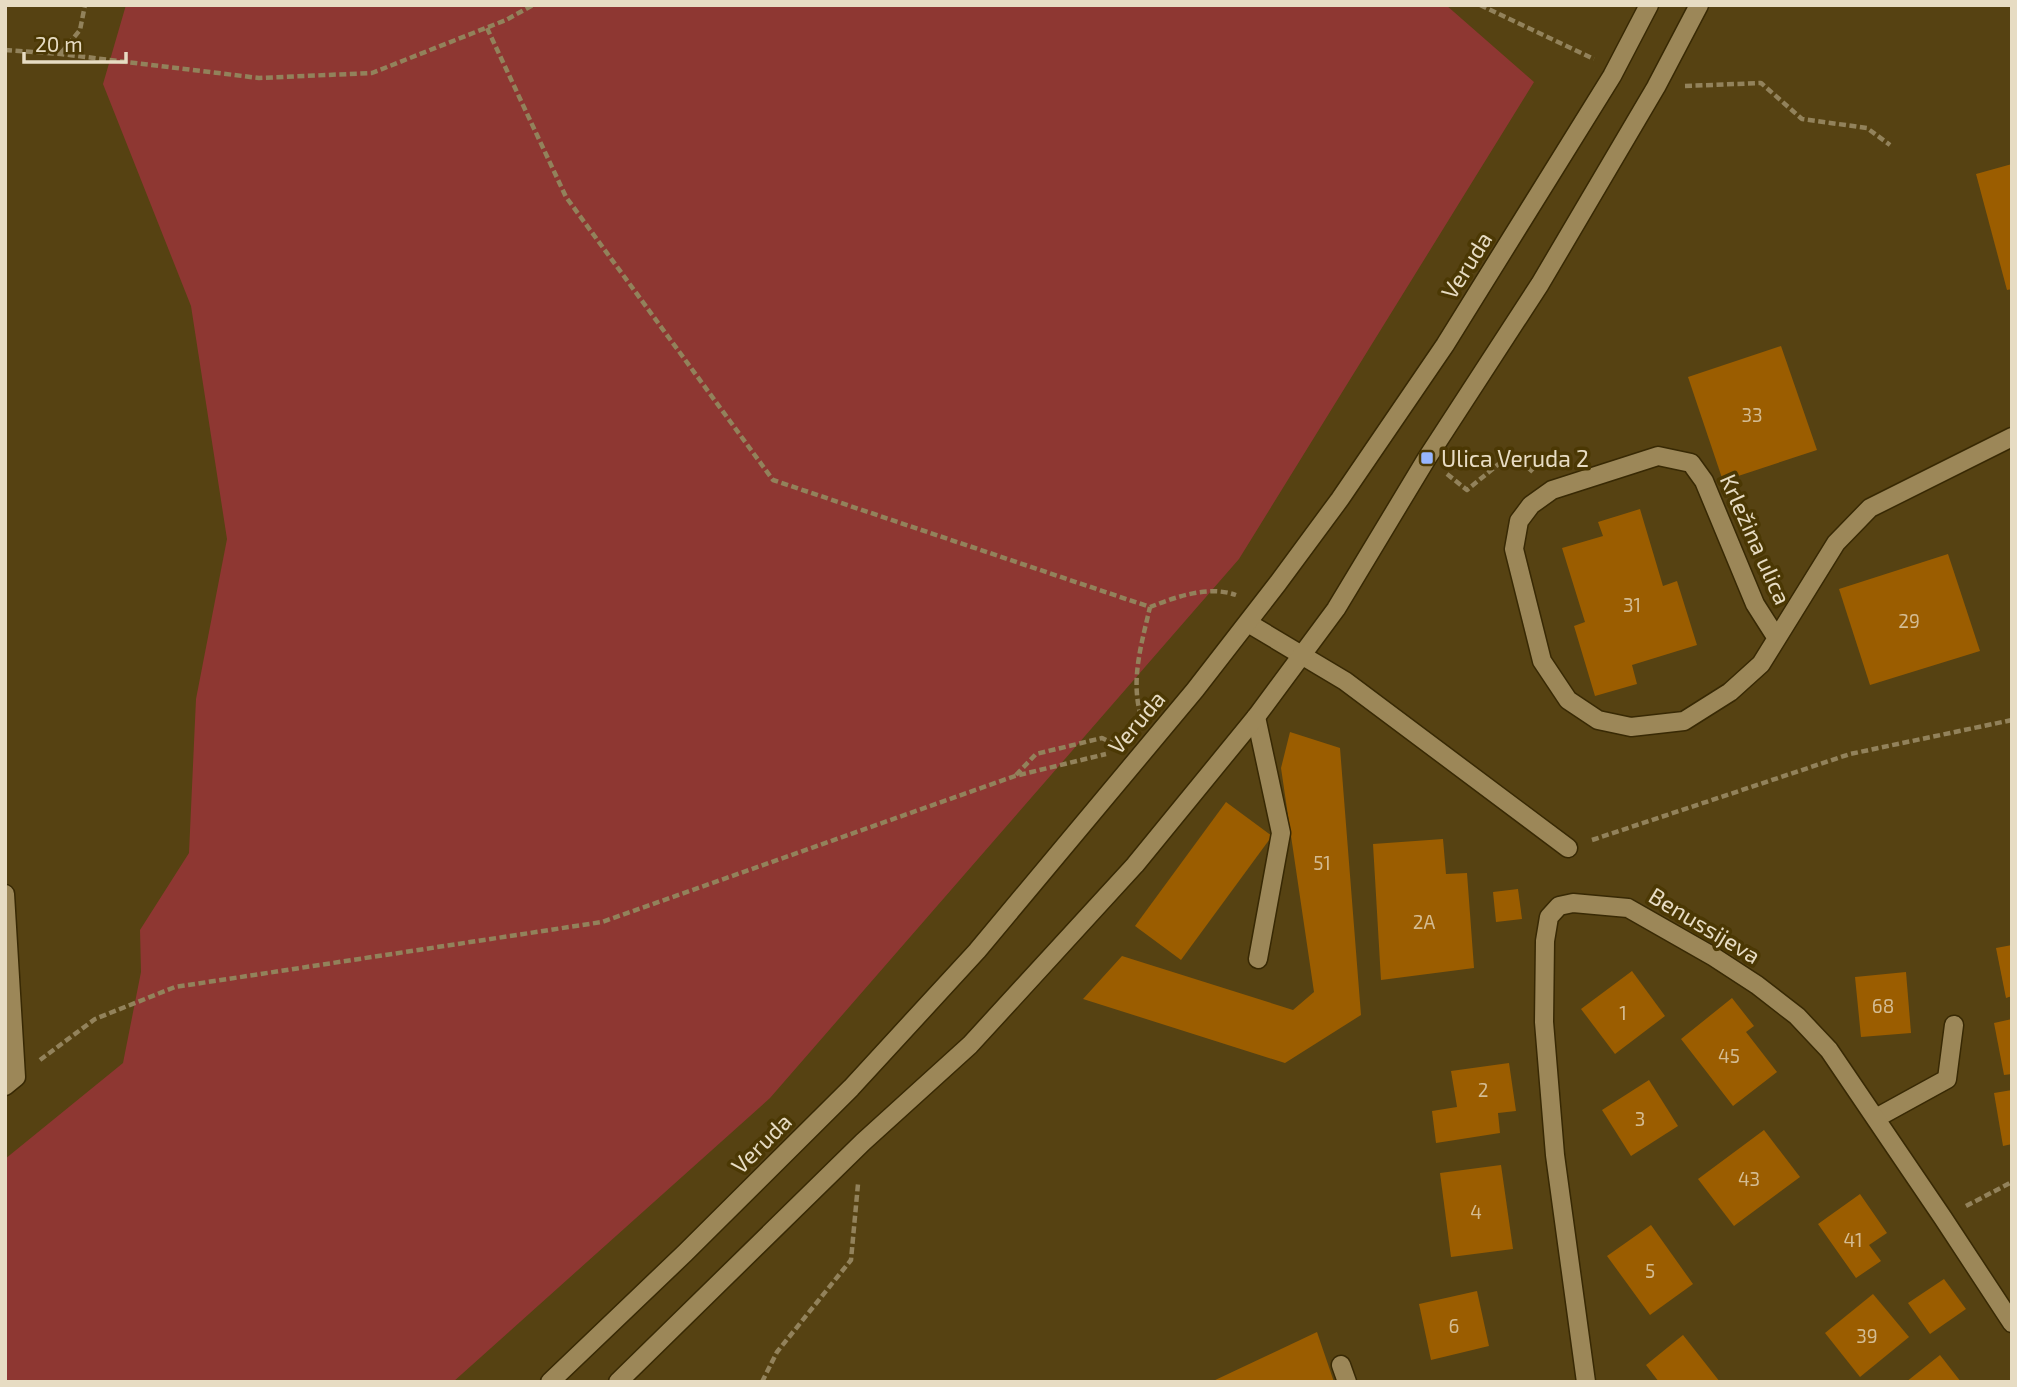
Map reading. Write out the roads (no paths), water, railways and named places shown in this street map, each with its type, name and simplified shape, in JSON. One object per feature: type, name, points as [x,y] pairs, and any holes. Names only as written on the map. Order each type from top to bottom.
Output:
[{"type":"main road","name":"Veruda","points":[[550,1382],[851,1088],[977,950],[1150,744],[1248,622],[1340,499],[1445,345],[1612,76],[1649,5]]},
{"type":"main road","points":[[618,1382],[863,1142],[970,1045],[1135,865],[1256,717],[1336,609],[1427,458],[1540,284],[1656,87],[1699,5]]},
{"type":"main road","name":"Krležina ulica","points":[[1776,637],[1755,604],[1704,481],[1691,463],[1658,456],[1552,490],[1531,505],[1519,521],[1514,549],[1542,661],[1567,700],[1598,720],[1631,727],[1684,721],[1730,692],[1761,664],[1836,543],[1870,508],[2012,437]]},
{"type":"main road","points":[[1248,622],[1345,681],[1568,848]]},
{"type":"main road","points":[[1256,717],[1281,833],[1258,959]]},
{"type":"main road","points":[[5,894],[11,1082]]},
{"type":"main road","name":"Benussijeva","points":[[1586,1382],[1555,1155],[1544,1022],[1545,941],[1549,917],[1559,906],[1573,904],[1628,908],[1714,957],[1797,1016],[1829,1050],[2012,1323]]},
{"type":"main road","points":[[1876,1118],[1947,1079],[1954,1025]]},
{"type":"place","name":"Ulica Veruda 2","points":[[1427,458]]}]
